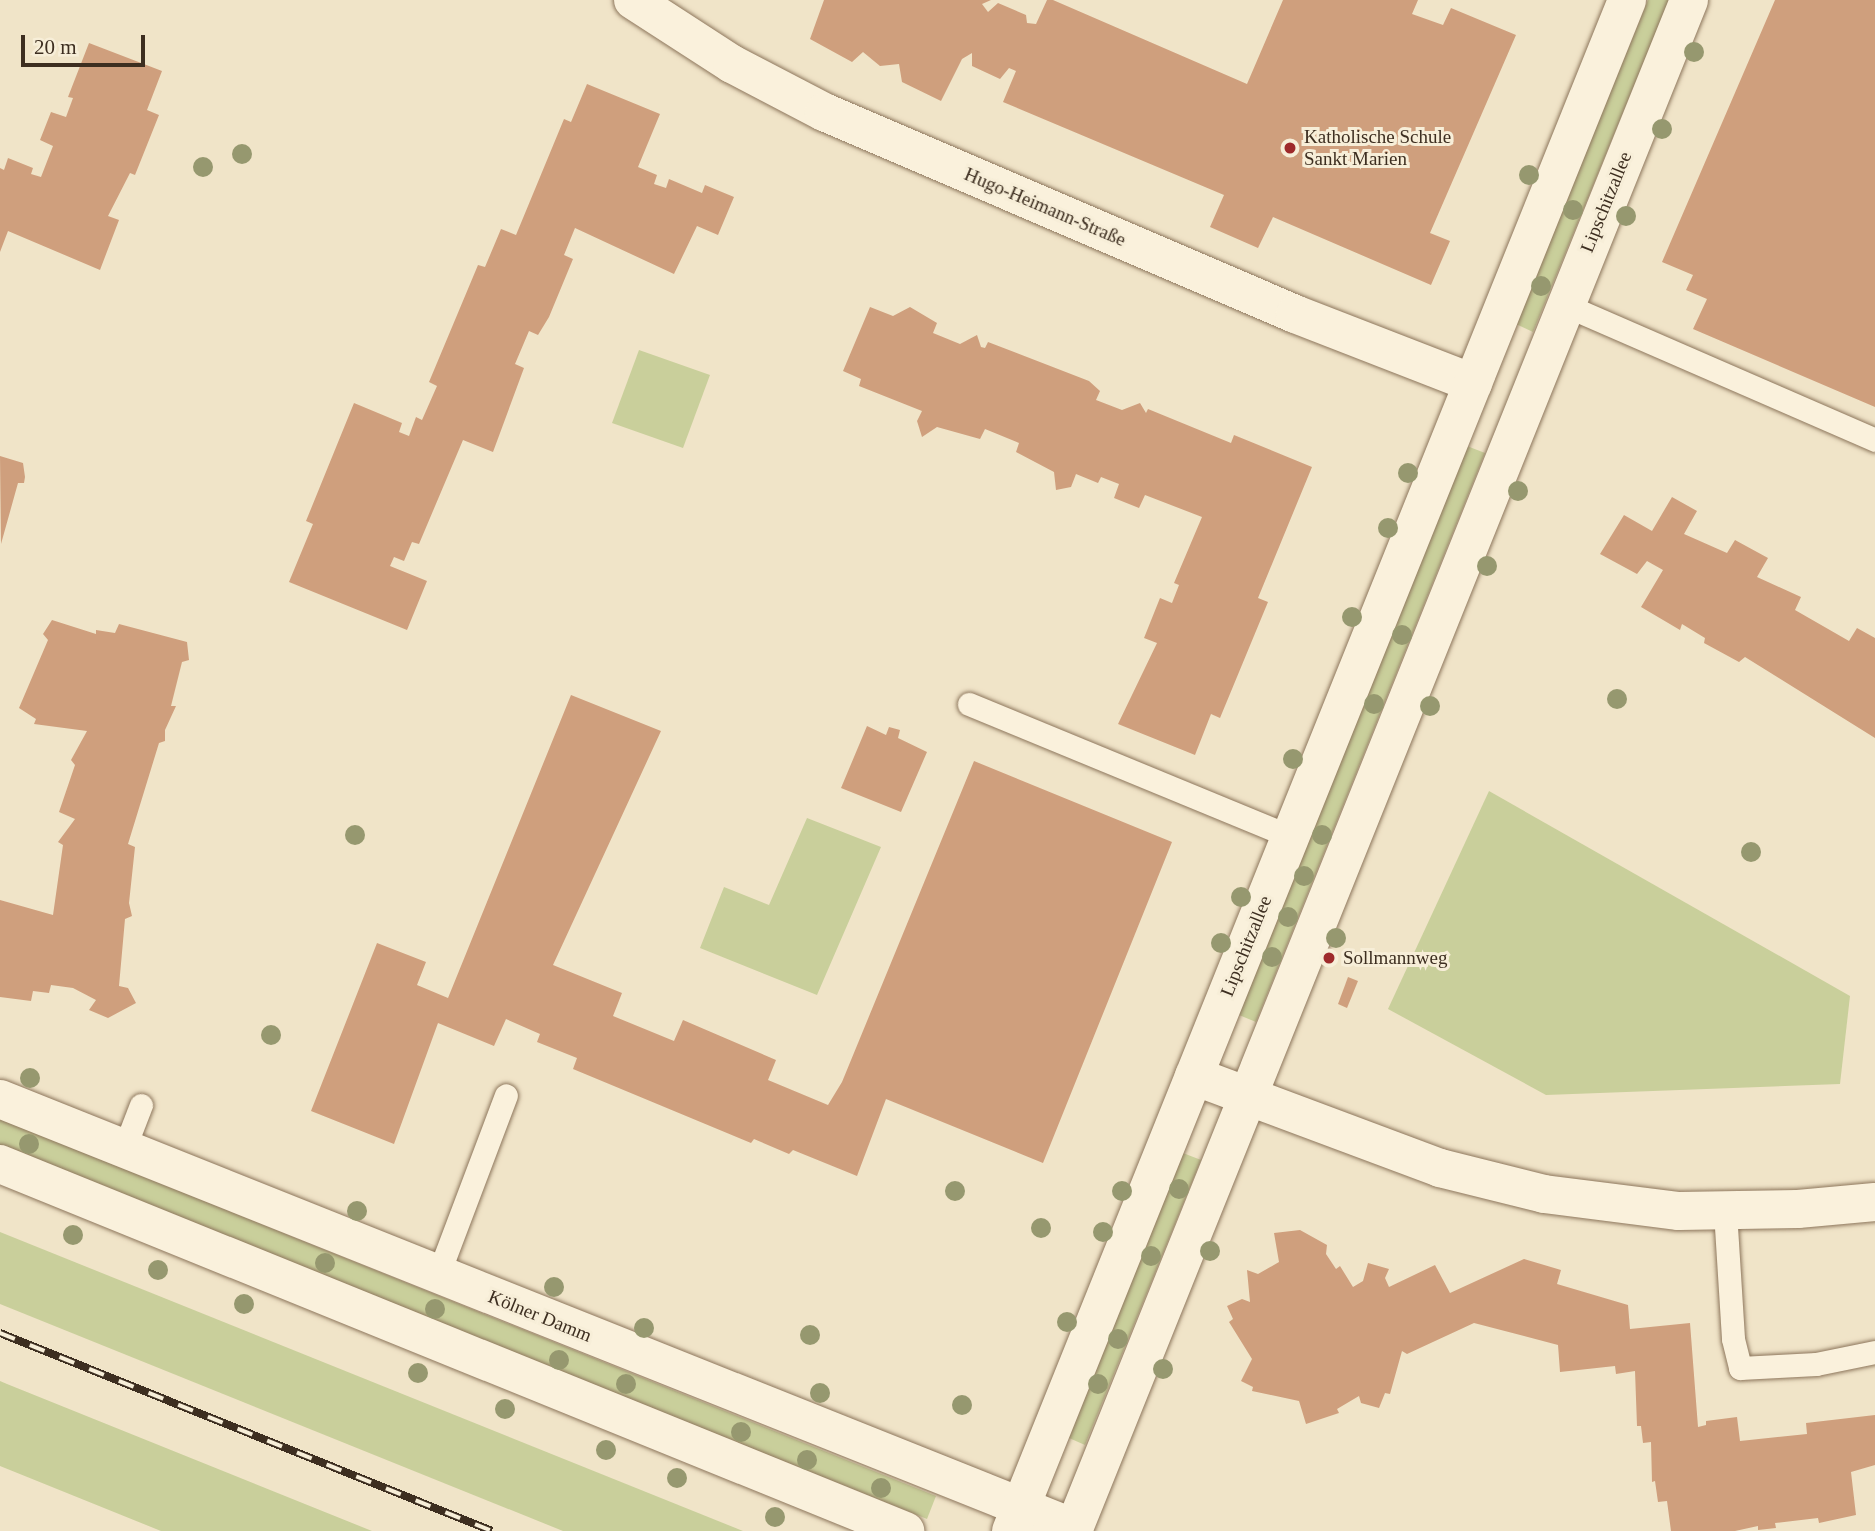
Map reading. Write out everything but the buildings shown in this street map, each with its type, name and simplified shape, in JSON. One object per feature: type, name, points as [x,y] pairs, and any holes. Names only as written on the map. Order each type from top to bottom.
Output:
[{"type":"street","name":"Hugo-Heimann-Straße","points":[[633,0],[732,64],[824,112],[1296,314],[1473,383]]},
{"type":"street","name":"Lipschitzallee","points":[[1016,1520],[1627,0]]},
{"type":"street","name":"Lipschitzallee","points":[[1076,1530],[1245,1097],[1689,0]]},
{"type":"street","points":[[1473,383],[1525,404]]},
{"type":"street","points":[[1194,1076],[1245,1097],[1491,1182],[1630,1207],[1726,1211],[1875,1202]]},
{"type":"street","name":"Kölner Damm","points":[[0,1099],[438,1275],[1016,1520],[1076,1530]]},
{"type":"street","points":[[0,1164],[905,1531]]},
{"type":"lane","points":[[1565,305],[1875,440]]},
{"type":"lane","points":[[969,704],[1290,836]]},
{"type":"lane","points":[[438,1275],[506,1094]]},
{"type":"lane","points":[[124,1149],[141,1105]]},
{"type":"lane","points":[[1726,1211],[1732,1339],[1741,1368],[1816,1364],[1875,1352]]},
{"type":"green space","points":[[1648,0],[1669,0],[1533,332],[1516,324]]},
{"type":"green space","points":[[639,350],[710,375],[683,448],[612,423]]},
{"type":"green space","points":[[1467,446],[1485,453],[1256,1022],[1239,1015]]},
{"type":"green space","points":[[1489,791],[1850,996],[1840,1084],[1546,1095],[1388,1009]]},
{"type":"green space","points":[[807,818],[881,847],[817,995],[700,948],[724,887],[769,905]]},
{"type":"green space","points":[[0,1119],[936,1496],[927,1519],[0,1145]]},
{"type":"green space","points":[[1183,1153],[1201,1160],[1085,1445],[1069,1438]]},
{"type":"green space","points":[[0,1232],[743,1531],[563,1531],[0,1304]]},
{"type":"green space","points":[[0,1381],[372,1531],[161,1531],[0,1466]]},
{"type":"railway","points":[[0,1333],[492,1531]]},
{"type":"place","name":"Katholische Schule Sankt Marien","points":[[1290,148]]},
{"type":"place","name":"Sollmannweg","points":[[1329,958]]}]
